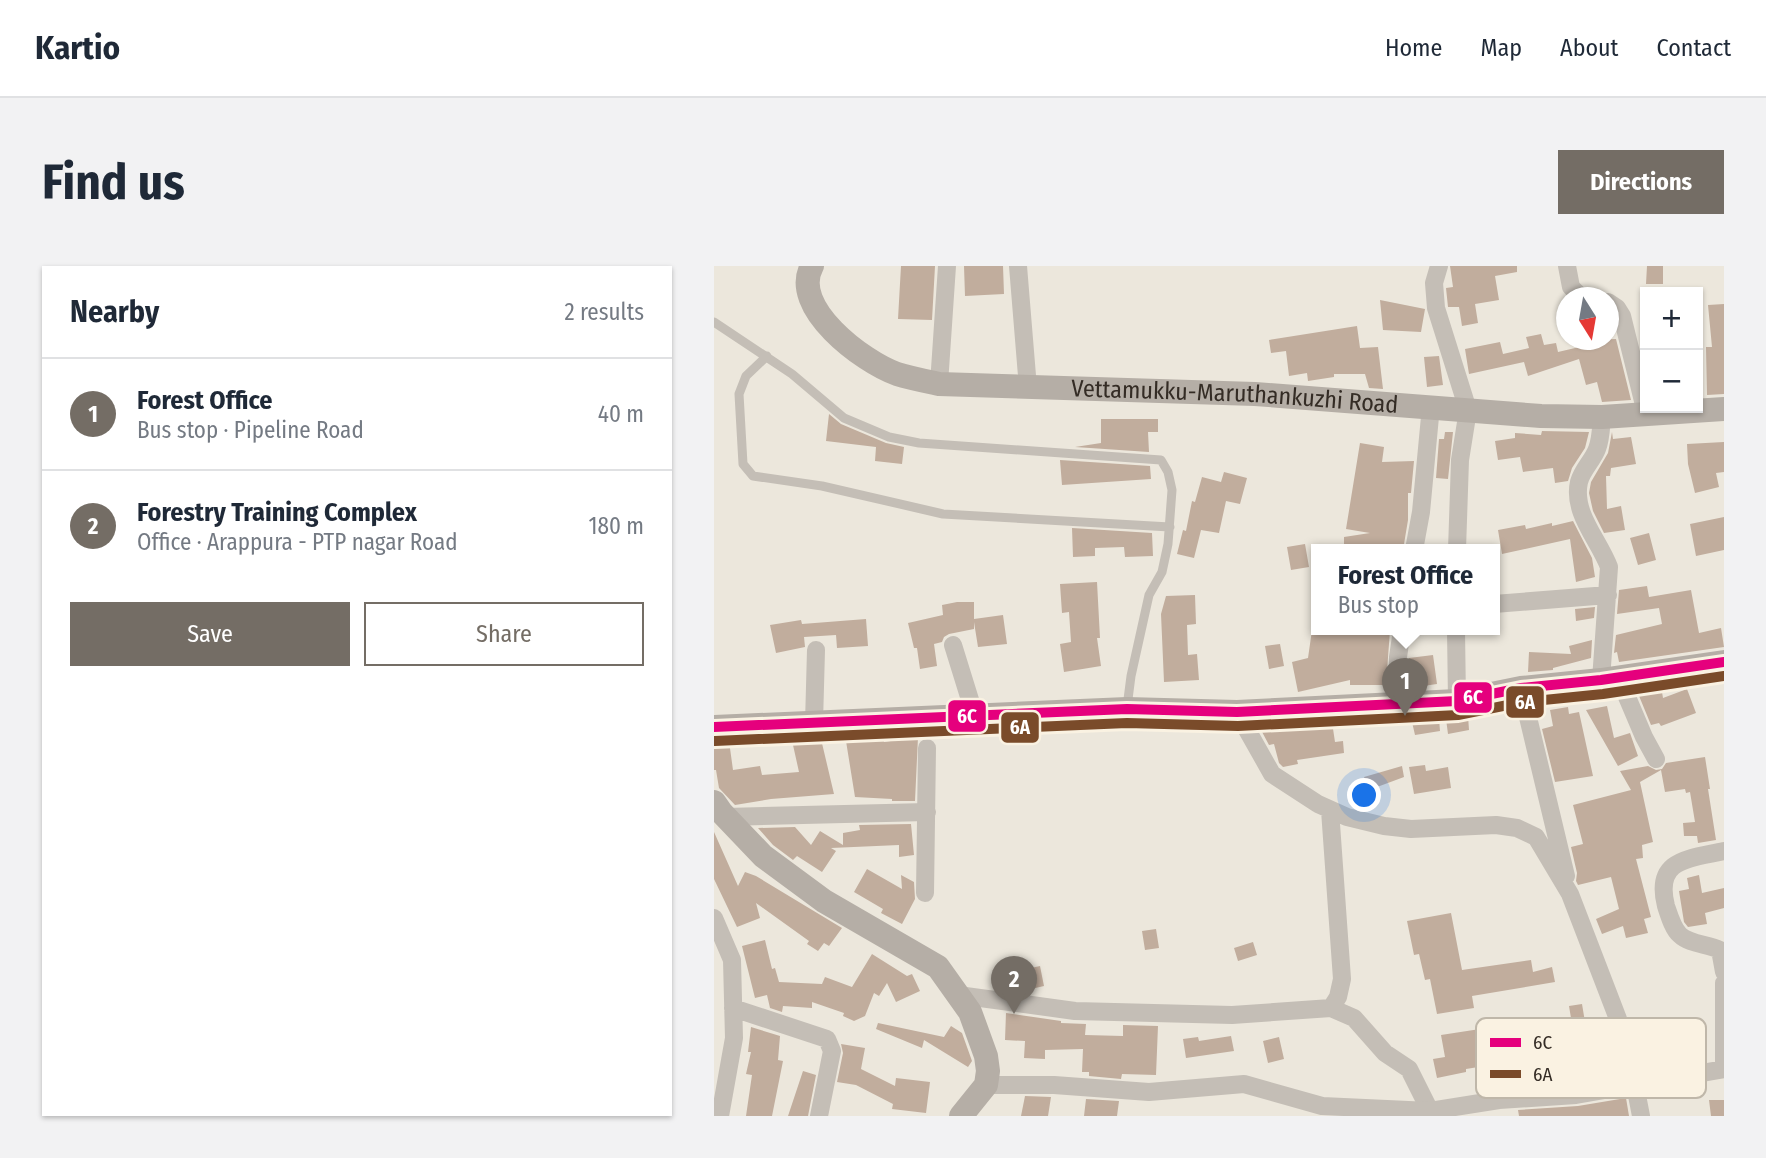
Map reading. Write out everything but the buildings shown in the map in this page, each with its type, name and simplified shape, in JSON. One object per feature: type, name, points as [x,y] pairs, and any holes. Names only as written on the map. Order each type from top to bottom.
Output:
[{"type":"main road","name":"Vettamukku-Maruthankuzhi Road","points":[[812,266],[807,288],[812,302],[844,342],[869,360],[896,373],[939,384],[1255,394],[1541,416],[1646,413]]},
{"type":"main road","name":"Vettamukku-Maruthankuzhi Road","points":[[1703,410],[1724,409]]},
{"type":"main road","points":[[714,727],[1127,709],[1237,712],[1457,701],[1521,688],[1610,679],[1724,662]]},
{"type":"main road","points":[[720,809],[763,856],[824,901],[938,967],[970,1012],[981,1040],[988,1071],[986,1085],[961,1116]]},
{"type":"street","points":[[939,384],[947,266]]},
{"type":"street","points":[[1018,266],[1028,388]]},
{"type":"street","points":[[1439,266],[1434,283],[1436,308],[1468,410],[1460,460],[1457,544]]},
{"type":"street","points":[[1567,266],[1571,287]]},
{"type":"street","points":[[1619,311],[1640,389]]},
{"type":"street","points":[[1415,544],[1421,512],[1431,406]]},
{"type":"street","points":[[1602,416],[1597,448],[1579,481],[1578,498],[1582,514],[1604,552],[1609,567],[1610,679],[1656,759]]},
{"type":"street","points":[[1500,604],[1608,595]]},
{"type":"street","points":[[1397,704],[1401,635]]},
{"type":"street","points":[[1456,635],[1457,701]]},
{"type":"street","points":[[953,645],[975,716]]},
{"type":"street","points":[[814,723],[816,650]]},
{"type":"street","points":[[1521,688],[1570,894],[1617,1018]]},
{"type":"street","points":[[1237,712],[1272,774],[1330,810],[1384,826],[1411,829],[1496,825],[1517,828],[1536,837],[1570,894]]},
{"type":"street","points":[[925,893],[927,748]]},
{"type":"street","points":[[720,809],[927,812]]},
{"type":"street","points":[[1330,810],[1342,979],[1338,997],[1331,1008]]},
{"type":"street","points":[[1724,852],[1682,860],[1665,874],[1662,888],[1675,930],[1682,937],[1720,950],[1724,969]]},
{"type":"street","points":[[714,919],[732,960],[734,1038],[720,1116]]},
{"type":"street","points":[[1706,1072],[1724,1069],[1724,983]]},
{"type":"street","points":[[958,995],[1075,1011],[1232,1015],[1331,1008],[1354,1018],[1385,1053],[1409,1069],[1430,1111]]},
{"type":"street","points":[[733,1009],[822,1036],[831,1043],[831,1060],[819,1116]]},
{"type":"street","points":[[986,1085],[1054,1085],[1149,1092],[1244,1084],[1322,1106],[1430,1111],[1530,1098]]},
{"type":"street","points":[[1639,1098],[1641,1116]]},
{"type":"lane","points":[[714,322],[767,356],[844,418],[888,437],[919,443],[1161,460],[1168,472],[1172,490],[1170,527],[1162,572],[1149,595],[1131,676],[1127,709]]},
{"type":"lane","points":[[767,356],[746,376],[739,394],[743,464],[754,476],[835,489],[943,514],[1170,527]]},
{"type":"transit line","name":"6C","points":[[714,727],[1127,709],[1237,712],[1457,701],[1521,688],[1601,680],[1724,662]]},
{"type":"transit line","name":"6A","points":[[715,741],[1127,723],[1238,726],[1458,715],[1523,702],[1603,694],[1724,676]]},
{"type":"place","name":"Forest Office","points":[[1405,716]]},
{"type":"place","name":"Forestry Training Complex","points":[[1014,1014]]}]
